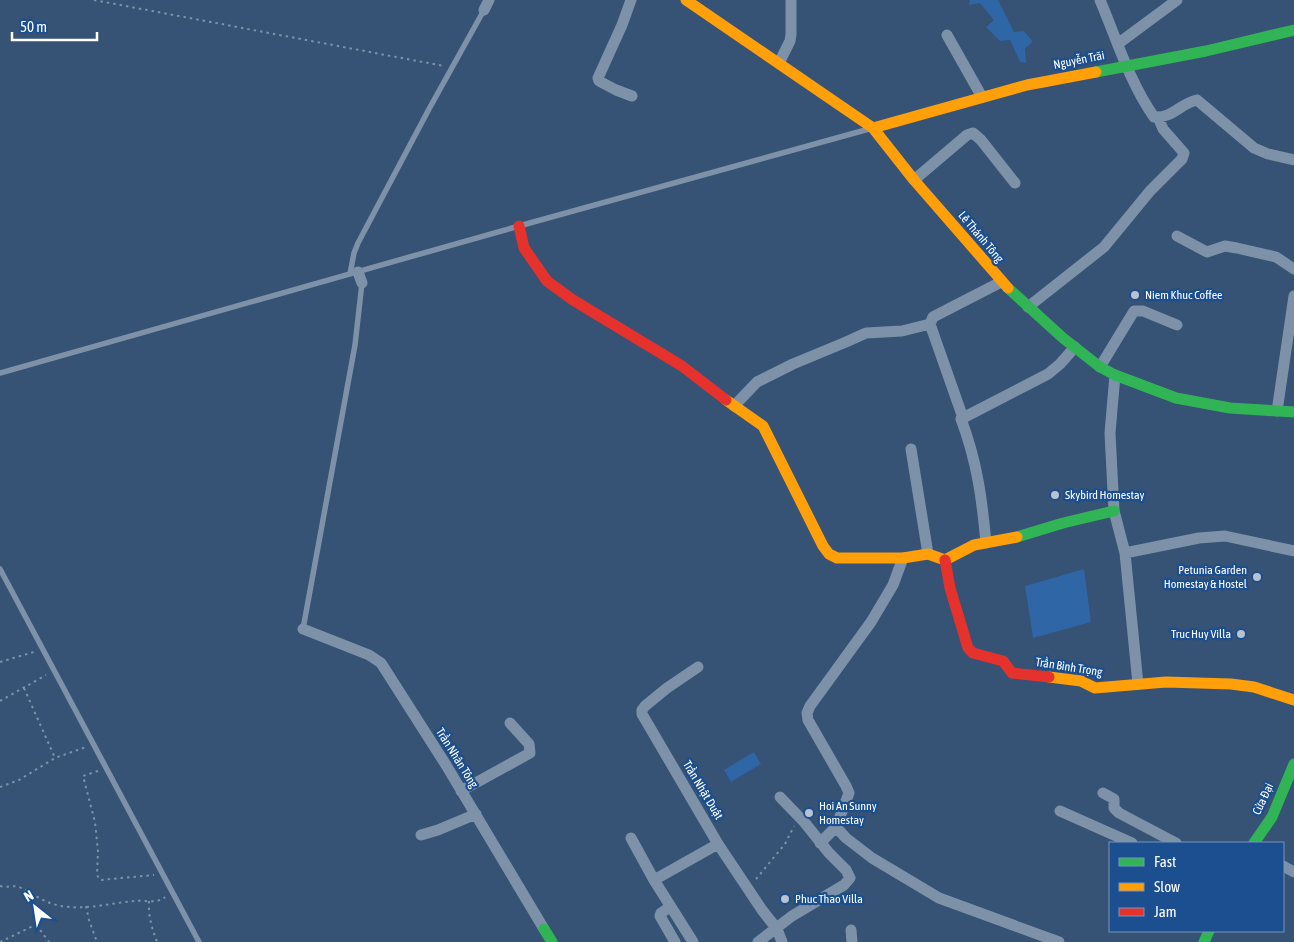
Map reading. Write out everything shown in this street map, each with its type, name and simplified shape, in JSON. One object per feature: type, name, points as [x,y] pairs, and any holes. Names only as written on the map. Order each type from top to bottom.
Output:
[{"type":"street","points":[[630,0],[622,25],[598,79],[616,90],[632,96]]},
{"type":"street","name":"Lê Thánh Tông","points":[[686,0],[873,128],[914,180],[1001,282],[1100,367],[1115,376],[1176,398],[1230,408],[1294,412]]},
{"type":"street","points":[[779,63],[790,41],[791,0]]},
{"type":"street","points":[[1100,0],[1119,43],[1125,65],[1146,106],[1154,117],[1163,118],[1189,102],[1197,100],[1254,148],[1268,154],[1294,160]]},
{"type":"street","points":[[1119,43],[1177,0]]},
{"type":"street","name":"Nguyễn Trãi","points":[[873,128],[1027,85],[1206,51],[1294,30]]},
{"type":"street","points":[[947,35],[982,97]]},
{"type":"street","points":[[1028,306],[1104,247],[1150,191],[1182,159],[1184,153],[1163,129],[1158,117]]},
{"type":"street","points":[[914,180],[967,135],[973,133],[1015,183]]},
{"type":"street","points":[[519,226],[524,248],[547,281],[573,300],[682,366],[763,426],[823,546],[829,554],[837,558],[903,558],[928,554],[945,560],[974,544],[1011,539],[1063,523],[1114,511]]},
{"type":"street","points":[[1177,236],[1207,252],[1225,246],[1237,248],[1276,257],[1294,269]]},
{"type":"street","points":[[986,543],[978,474],[971,446],[930,324],[933,317],[1001,282]]},
{"type":"street","points":[[1277,411],[1294,296]]},
{"type":"street","points":[[1100,367],[1134,311],[1143,311],[1177,325]]},
{"type":"street","points":[[734,406],[757,382],[846,342],[866,334],[902,330],[930,324]]},
{"type":"street","points":[[961,419],[1048,374],[1075,347]]},
{"type":"street","points":[[1115,376],[1110,433],[1114,511],[1125,553],[1138,684]]},
{"type":"street","points":[[911,449],[928,554]]},
{"type":"street","points":[[1125,553],[1199,538],[1225,536],[1294,551]]},
{"type":"street","points":[[820,843],[836,827],[849,793],[808,720],[810,706],[871,622],[893,585],[903,558]]},
{"type":"street","name":"Trần Bình Trọng","points":[[945,560],[950,588],[966,644],[972,652],[1001,660],[1010,671],[1080,681],[1095,688],[1181,682],[1231,684],[1254,687],[1294,700]]},
{"type":"street","name":"Trần Nhân Tông","points":[[303,629],[369,655],[381,662],[476,814],[552,942]]},
{"type":"street","name":"Trần Nhật Duật","points":[[698,667],[645,706],[642,714],[718,844],[776,929],[782,942]]},
{"type":"street","points":[[461,791],[530,753],[529,744],[510,723]]},
{"type":"street","name":"Cửa Đại","points":[[1255,842],[1272,817],[1294,764]]},
{"type":"street","points":[[1103,793],[1114,799],[1114,808],[1119,813],[1174,842]]},
{"type":"street","points":[[758,942],[792,916],[844,885],[850,878],[846,870],[780,797]]},
{"type":"street","points":[[1060,811],[1130,842]]},
{"type":"street","points":[[421,835],[476,814]]},
{"type":"street","points":[[836,827],[846,838],[872,858],[939,898],[1059,942]]},
{"type":"street","points":[[631,838],[670,907],[693,942]]},
{"type":"street","points":[[654,880],[718,844]]},
{"type":"street","points":[[670,907],[660,916],[675,942]]},
{"type":"street","points":[[851,930],[852,942]]},
{"type":"lane","points":[[303,629],[355,345],[357,276],[354,253],[486,5]]},
{"type":"lane","points":[[0,373],[357,276],[519,226],[873,128]]},
{"type":"lane","points":[[0,569],[108,768],[199,942]]},
{"type":"path","points":[[94,0],[452,68]]},
{"type":"path","points":[[0,662],[44,650]]},
{"type":"path","points":[[0,701],[55,670]]},
{"type":"path","points":[[24,688],[55,758]]},
{"type":"path","points":[[0,786],[19,780],[55,758],[95,744]]},
{"type":"path","points":[[108,768],[82,776],[95,822],[98,851],[97,875],[100,880],[164,874]]},
{"type":"path","points":[[747,887],[758,877],[785,844],[798,816]]},
{"type":"path","points":[[0,886],[6,888],[16,886],[51,904],[70,907],[161,901],[173,891]]},
{"type":"path","points":[[149,901],[150,925],[157,942]]},
{"type":"path","points":[[86,906],[97,942]]},
{"type":"path","points":[[0,942],[33,926],[38,927],[49,942]]},
{"type":"shaded area","points":[[970,0],[998,0],[1014,32],[1024,31],[1033,42],[1025,48],[1026,63],[1020,62],[1010,40],[1000,41],[986,27],[994,20],[980,3],[969,5]]},
{"type":"shaded area","points":[[1084,569],[1091,622],[1033,638],[1025,586]]},
{"type":"shaded area","points":[[754,752],[761,764],[731,782],[724,770]]},
{"type":"traffic: fast","points":[[1096,72],[1206,51],[1294,30]]},
{"type":"traffic: fast","points":[[1008,288],[1063,338],[1100,367],[1115,375],[1176,398],[1230,408],[1294,412]]},
{"type":"traffic: fast","points":[[1017,537],[1063,523],[1114,511]]},
{"type":"traffic: fast","points":[[1255,842],[1272,817],[1294,764]]},
{"type":"traffic: fast","points":[[544,929],[552,942]]},
{"type":"traffic: fast","points":[[1204,942],[1209,932]]},
{"type":"traffic: slow","points":[[686,0],[873,128],[914,180],[1008,288]]},
{"type":"traffic: slow","points":[[873,128],[1027,85],[1096,72]]},
{"type":"traffic: slow","points":[[726,400],[763,426],[823,546],[829,554],[837,558],[903,558],[928,554],[945,560],[974,545],[1017,537]]},
{"type":"traffic: slow","points":[[1049,677],[1081,681],[1095,688],[1166,682],[1231,684],[1254,687],[1294,700]]},
{"type":"traffic: jam","points":[[519,226],[524,248],[547,281],[573,300],[682,366],[726,400]]},
{"type":"traffic: jam","points":[[945,560],[950,588],[968,648],[973,653],[1003,661],[1012,673],[1049,677]]},
{"type":"place","name":"Niem Khuc Coffee","points":[[1135,295]]},
{"type":"place","name":"Skybird Homestay","points":[[1055,495]]},
{"type":"place","name":"Petunia Garden Homestay & Hostel","points":[[1257,577]]},
{"type":"place","name":"Truc Huy Villa","points":[[1241,634]]},
{"type":"place","name":"Hoi An Sunny Homestay","points":[[809,813]]},
{"type":"place","name":"Phuc Thao Villa","points":[[785,899]]}]
